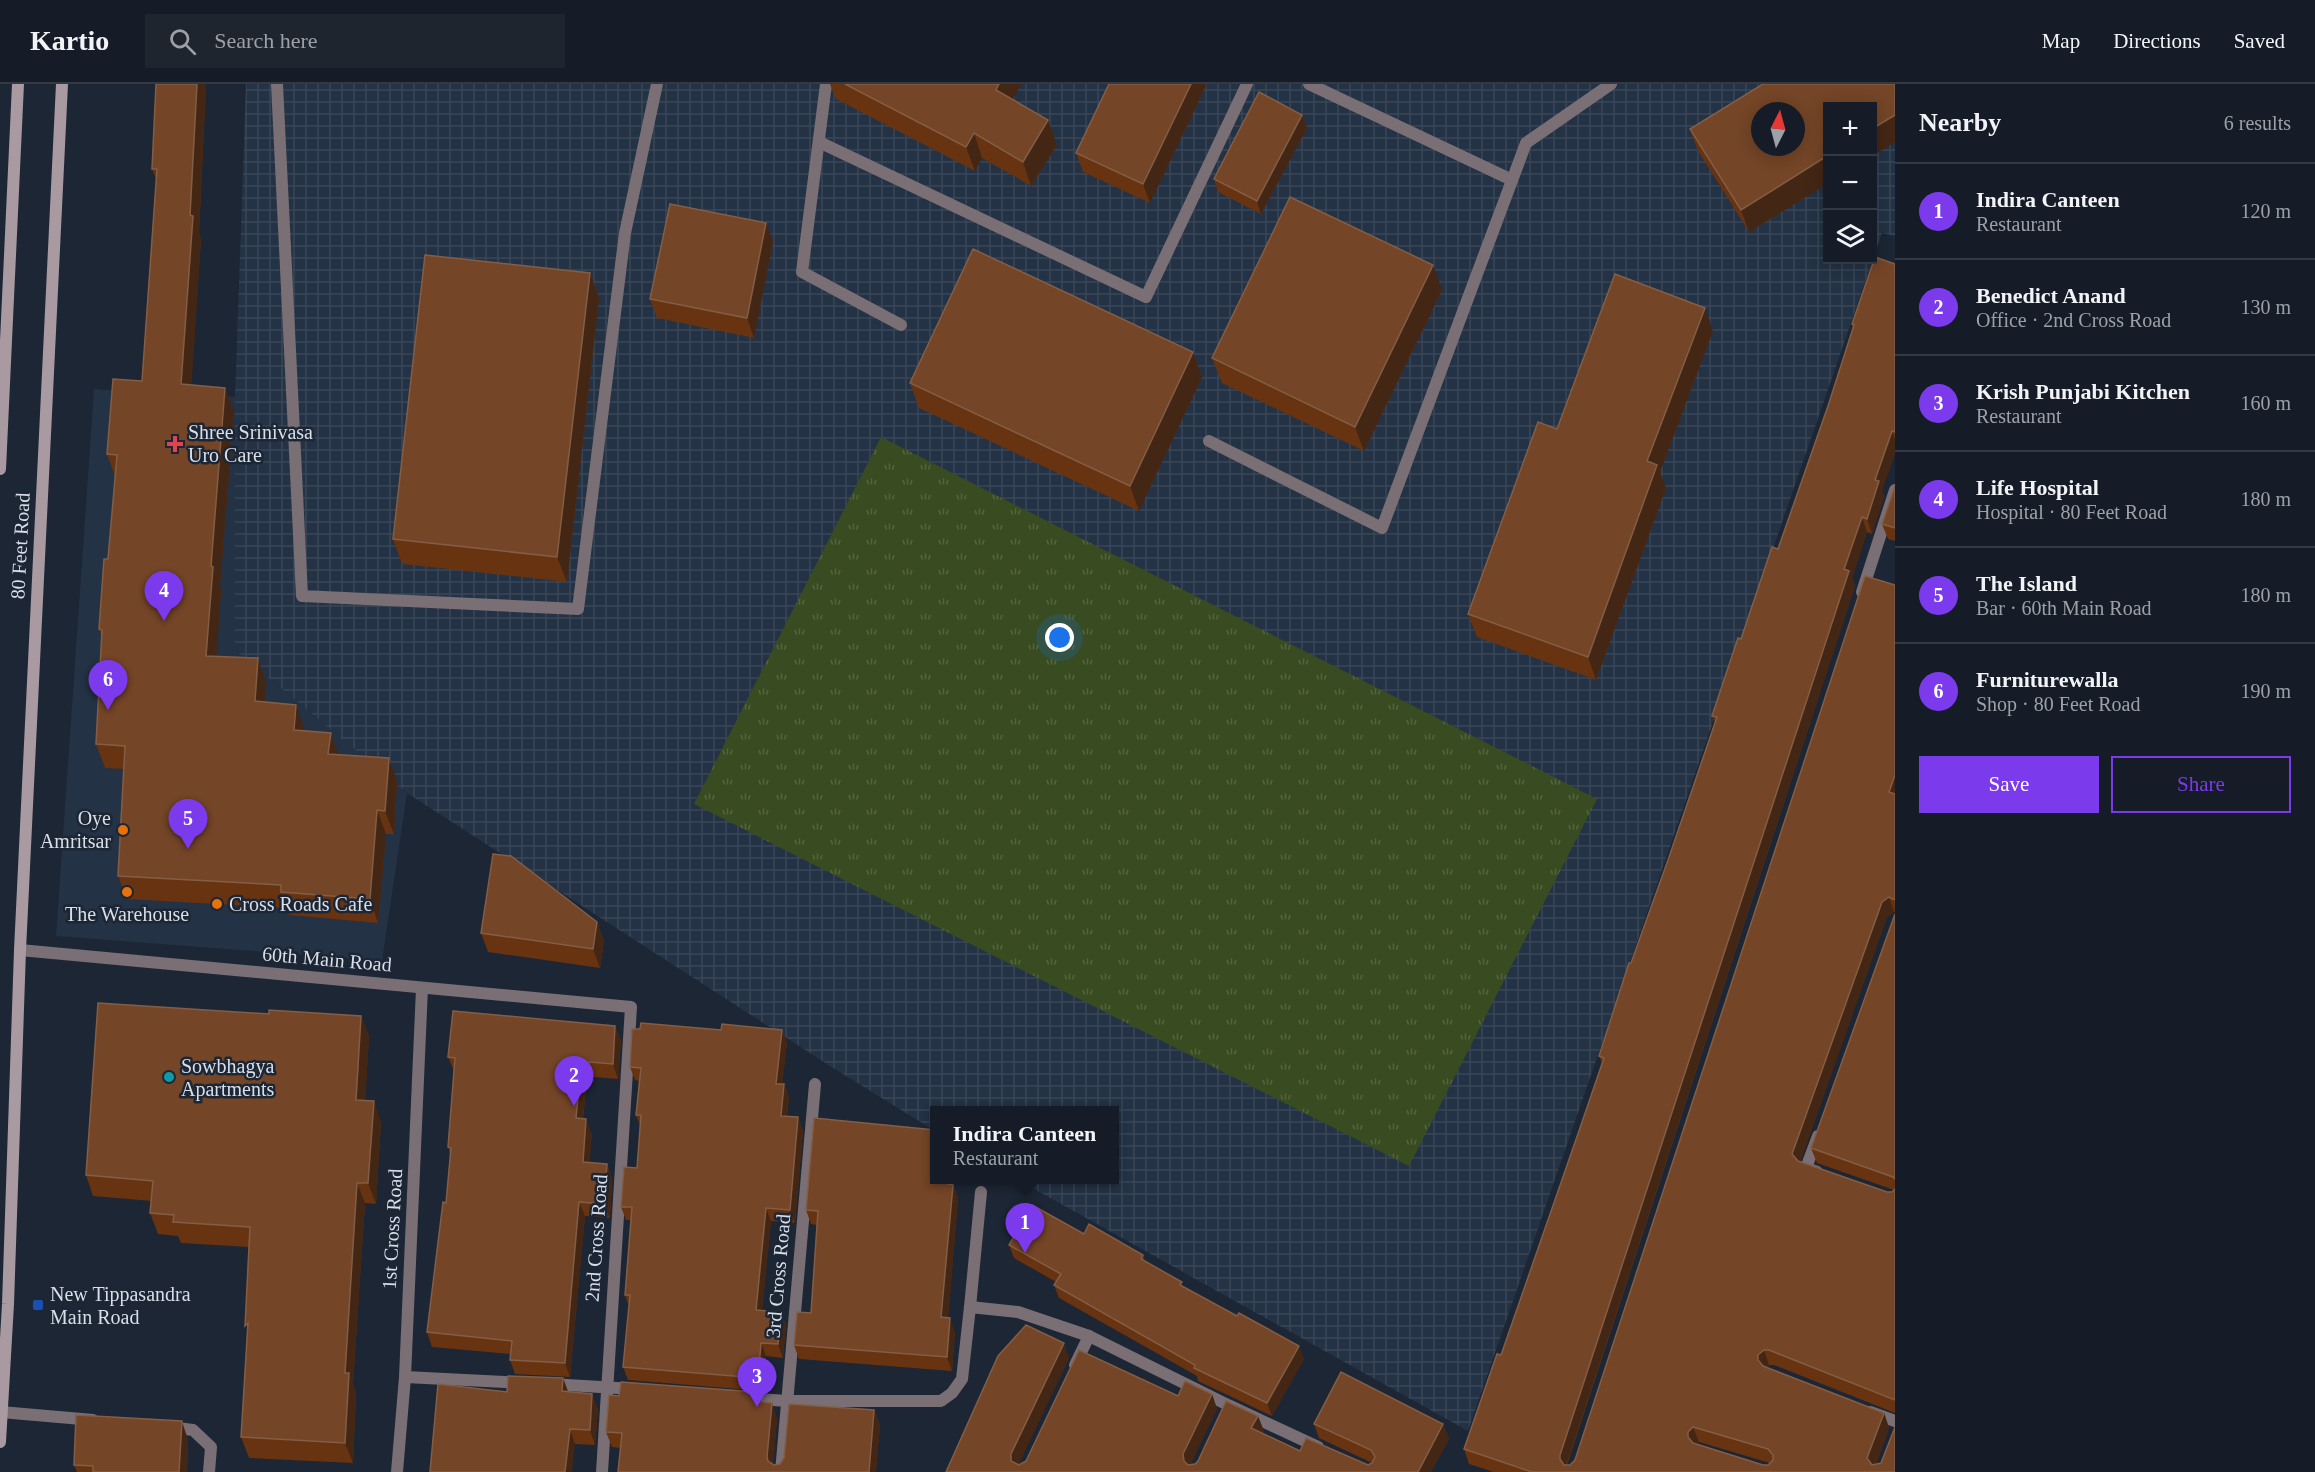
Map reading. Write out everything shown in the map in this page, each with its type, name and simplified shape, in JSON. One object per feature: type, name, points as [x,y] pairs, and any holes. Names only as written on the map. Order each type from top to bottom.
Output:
[{"type":"main road","name":"80 Feet Road","points":[[0,469],[18,84]]},
{"type":"main road","name":"80 Feet Road","points":[[0,1442],[8,1304],[20,950],[62,84]]},
{"type":"street","points":[[277,84],[302,596],[578,609],[625,233],[657,84]]},
{"type":"street","points":[[826,84],[802,272],[901,325]]},
{"type":"street","points":[[819,142],[1146,297],[1247,84]]},
{"type":"street","points":[[1309,84],[1512,180]]},
{"type":"street","points":[[1209,441],[1382,528],[1526,143],[1611,84]]},
{"type":"street","points":[[1858,603],[1895,490]]},
{"type":"street","name":"60th Main Road","points":[[20,950],[631,1007]]},
{"type":"street","name":"1st Cross Road","points":[[397,1472],[405,1377],[422,988]]},
{"type":"street","name":"2nd Cross Road","points":[[602,1472],[631,1007]]},
{"type":"street","name":"3rd Cross Road","points":[[780,1472],[815,1084]]},
{"type":"street","points":[[1822,1123],[1806,1168],[1828,1176]]},
{"type":"street","points":[[730,1397],[787,1401],[941,1401],[952,1394],[962,1379],[981,1192]]},
{"type":"street","points":[[970,1307],[1018,1312],[1089,1336],[1226,1410],[1331,1453]]},
{"type":"street","points":[[1069,1378],[1089,1336]]},
{"type":"street","points":[[405,1377],[651,1390]]},
{"type":"street","points":[[1854,1405],[1895,1421]]},
{"type":"street","points":[[1,1412],[111,1422]]},
{"type":"street","points":[[158,1426],[193,1430],[210,1447],[209,1472]]},
{"type":"shaded area","points":[[246,84],[1895,84],[1895,236],[1882,233],[1877,247],[1877,102],[1823,102],[1823,264],[1871,264],[1468,1431],[1025,1184],[1119,1184],[1119,1106],[930,1106],[930,1128],[407,793],[235,650],[235,397]]},
{"type":"shaded area","points":[[94,389],[235,397],[235,650],[407,793],[382,961],[56,936]]},
{"type":"green space","points":[[881,437],[1597,799],[1409,1166],[694,804]]},
{"type":"building","points":[[156,84],[197,84],[190,215],[193,216],[181,384],[225,388],[206,656],[258,658],[255,701],[296,705],[294,730],[331,733],[328,754],[389,758],[385,811],[377,810],[370,899],[281,892],[281,885],[118,876],[125,746],[96,744],[102,630],[99,629],[104,559],[108,559],[117,455],[107,454],[113,379],[142,381],[157,169],[152,169]]},
{"type":"building","points":[[845,84],[999,84],[996,90],[1048,120],[1023,162],[974,133],[966,147]]},
{"type":"building","points":[[1109,84],[1191,84],[1143,184],[1076,153]]},
{"type":"building","points":[[1763,84],[1895,84],[1895,115],[1877,126],[1877,102],[1823,102],[1823,159],[1741,210],[1690,129]]},
{"type":"building","points":[[1259,92],[1302,115],[1257,201],[1214,179]]},
{"type":"building","points":[[1290,197],[1433,265],[1355,427],[1212,358]]},
{"type":"building","points":[[670,204],[766,223],[747,318],[650,299]]},
{"type":"building","points":[[973,249],[1193,352],[1130,486],[910,383]]},
{"type":"building","points":[[425,255],[590,273],[557,557],[393,539]]},
{"type":"building","points":[[1877,258],[1895,264],[1895,432],[1892,431],[1875,480],[1879,481],[1867,519],[1862,517],[1844,569],[1849,571],[1560,1459],[1564,1465],[1570,1465],[1575,1460],[1865,576],[1895,585],[1895,775],[1889,792],[1895,794],[1895,900],[1889,897],[1882,902],[1792,1154],[1798,1161],[1887,1192],[1895,1189],[1895,1400],[1769,1350],[1764,1350],[1758,1355],[1758,1360],[1763,1366],[1884,1413],[1867,1458],[1872,1465],[1881,1463],[1895,1427],[1895,1472],[1532,1472],[1464,1449],[1497,1354],[1501,1355],[1604,1058],[1599,1056],[1629,963],[1631,963],[1668,860],[1717,717],[1712,716],[1738,638],[1741,639],[1772,547],[1778,549],[1854,325],[1852,324],[1873,264],[1877,264]],"holes":[[[1693,1427],[1768,1449],[1773,1455],[1773,1460],[1768,1465],[1763,1465],[1693,1443],[1688,1437],[1688,1432]]]},
{"type":"building","points":[[1615,274],[1705,308],[1647,461],[1657,465],[1588,657],[1468,614],[1538,422],[1557,429]]},
{"type":"building","points":[[1895,486],[1895,528],[1882,524]]},
{"type":"building","points":[[493,854],[511,856],[597,922],[593,949],[481,933]]},
{"type":"building","points":[[1895,914],[1895,1179],[1811,1148]]},
{"type":"building","points":[[98,1003],[269,1014],[269,1010],[361,1016],[356,1100],[374,1101],[368,1183],[357,1183],[345,1373],[349,1373],[345,1443],[241,1437],[248,1323],[245,1326],[250,1227],[173,1222],[174,1215],[150,1213],[153,1181],[86,1175]]},
{"type":"building","points":[[453,1011],[615,1026],[613,1064],[589,1062],[589,1068],[581,1067],[576,1118],[586,1119],[583,1162],[607,1164],[604,1204],[579,1202],[565,1363],[510,1360],[512,1341],[427,1332],[443,1202],[446,1203],[451,1148],[448,1147],[455,1058],[448,1057]]},
{"type":"building","points":[[641,1023],[721,1030],[722,1024],[782,1030],[776,1084],[784,1084],[781,1116],[798,1117],[790,1210],[766,1208],[756,1310],[781,1312],[778,1344],[761,1343],[758,1378],[623,1367],[630,1295],[625,1295],[632,1207],[621,1207],[624,1167],[637,1168],[641,1115],[636,1115],[641,1068],[630,1067],[632,1029],[640,1029]]},
{"type":"building","points":[[814,1118],[930,1130],[930,1184],[953,1185],[941,1317],[950,1318],[947,1357],[794,1345],[797,1312],[811,1313],[818,1211],[806,1210]]},
{"type":"building","points":[[1032,1205],[1084,1234],[1089,1224],[1143,1255],[1141,1259],[1182,1282],[1180,1285],[1237,1316],[1239,1313],[1299,1346],[1267,1403],[1194,1368],[1195,1365],[1054,1285],[1061,1274],[1009,1245]]},
{"type":"building","points":[[1026,1325],[1064,1343],[1011,1454],[1011,1461],[1019,1465],[1026,1461],[1079,1350],[1178,1396],[1185,1381],[1212,1394],[1183,1454],[1184,1461],[1188,1465],[1198,1461],[1226,1401],[1258,1416],[1251,1428],[1300,1451],[1306,1438],[1368,1465],[1372,1463],[1375,1457],[1371,1450],[1314,1424],[1341,1372],[1443,1424],[1418,1472],[946,1472],[998,1356]]},
{"type":"building","points":[[508,1376],[563,1378],[562,1391],[592,1394],[590,1430],[570,1429],[565,1472],[430,1472],[438,1384],[507,1392]]},
{"type":"building","points":[[621,1382],[756,1392],[756,1401],[772,1403],[767,1457],[768,1461],[774,1465],[780,1464],[784,1458],[789,1404],[874,1410],[869,1472],[618,1472],[622,1433],[606,1432],[609,1395],[619,1396]]},
{"type":"building","points":[[76,1415],[182,1421],[179,1472],[93,1472],[93,1466],[74,1465]]},
{"type":"place","name":"Shree Srinivasa Uro Care","points":[[175,444]]},
{"type":"place","name":"Life Hospital","points":[[164,621]]},
{"type":"place","name":"Furniturewalla","points":[[108,710]]},
{"type":"place","name":"Oye Amritsar","points":[[123,830]]},
{"type":"place","name":"The Island","points":[[188,849]]},
{"type":"place","name":"The Warehouse","points":[[127,892]]},
{"type":"place","name":"Cross Roads Cafe","points":[[217,904]]},
{"type":"place","name":"Sowbhagya Apartments","points":[[169,1077]]},
{"type":"place","name":"Benedict Anand","points":[[574,1106]]},
{"type":"place","name":"Indira Canteen","points":[[1025,1253]]},
{"type":"place","name":"New Tippasandra Main Road","points":[[38,1305]]},
{"type":"place","name":"Krish Punjabi Kitchen","points":[[757,1407]]}]
